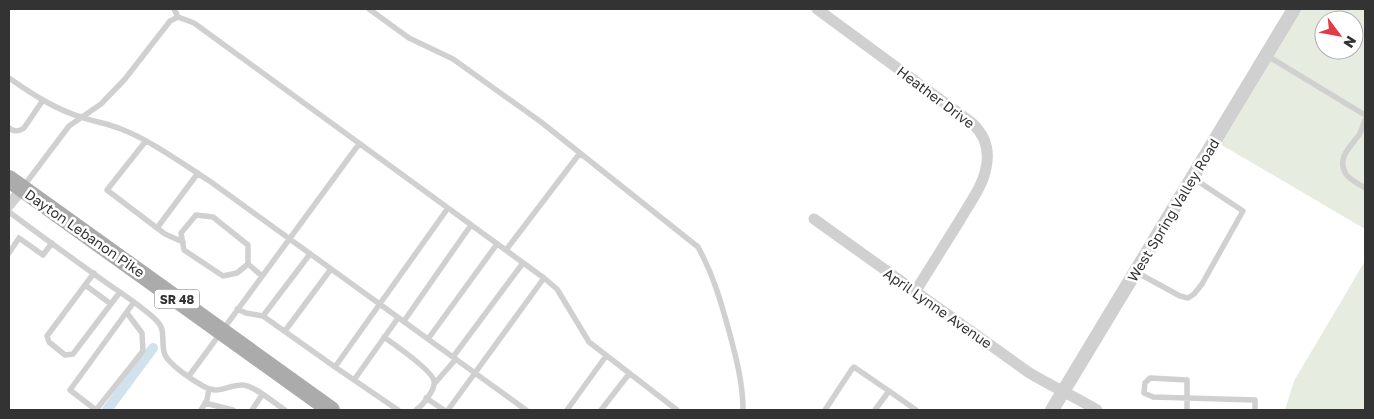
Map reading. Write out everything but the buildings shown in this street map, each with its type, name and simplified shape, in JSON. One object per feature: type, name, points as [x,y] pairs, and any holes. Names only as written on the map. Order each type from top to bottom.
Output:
[{"type":"main road","name":"Dayton Lebanon Pike","points":[[15,184],[331,410]]},
{"type":"street","name":"Heather Drive","points":[[817,9],[972,122],[986,145],[987,162],[983,178],[970,203],[915,292]]},
{"type":"street","name":"West Spring Valley Road","points":[[1052,410],[1294,9]]},
{"type":"street","points":[[9,205],[15,184]]},
{"type":"street","name":"April Lynne Avenue","points":[[814,219],[1028,372],[1097,410]]},
{"type":"lane","points":[[174,9],[178,17],[194,24],[544,278],[557,289],[589,342],[677,410]]},
{"type":"lane","points":[[368,9],[409,38],[453,59],[541,122],[677,229],[698,248],[708,265],[718,292],[742,385],[743,410]]},
{"type":"lane","points":[[15,184],[69,126],[101,104],[125,79],[170,21],[178,17]]},
{"type":"lane","points":[[1266,55],[1365,115]]},
{"type":"lane","points":[[9,78],[43,100],[82,118],[121,129],[167,153],[331,268],[526,410]]},
{"type":"lane","points":[[9,128],[13,131],[19,131],[24,128],[43,100]]},
{"type":"lane","points":[[1365,120],[1358,136],[1348,147],[1343,158],[1343,166],[1346,174],[1365,188]]},
{"type":"lane","points":[[145,142],[108,190],[157,228],[183,242]]},
{"type":"lane","points":[[189,376],[359,144]]},
{"type":"lane","points":[[506,250],[580,153]]},
{"type":"lane","points":[[157,228],[198,173]]},
{"type":"lane","points":[[1136,272],[1180,296],[1188,298],[1202,284],[1243,211],[1193,178]]},
{"type":"lane","points":[[335,367],[381,305],[448,208]]},
{"type":"lane","points":[[9,212],[134,302],[159,323],[164,335],[164,350],[170,363],[209,389],[224,390],[238,385],[245,385],[285,410]]},
{"type":"lane","points":[[196,215],[212,217],[248,245],[248,264],[238,273],[223,276],[184,250],[181,233],[196,215]]},
{"type":"lane","points":[[354,380],[471,225]]},
{"type":"lane","points":[[9,253],[19,238],[43,255],[52,243]]},
{"type":"lane","points":[[428,339],[497,244]]},
{"type":"lane","points":[[263,316],[310,254]]},
{"type":"lane","points":[[418,409],[523,263]]},
{"type":"lane","points":[[248,264],[262,276]]},
{"type":"lane","points":[[285,332],[331,268]]},
{"type":"lane","points":[[94,274],[47,336],[48,342],[65,355],[73,354],[120,292]]},
{"type":"lane","points":[[448,410],[544,278]]},
{"type":"lane","points":[[85,285],[111,304]]},
{"type":"lane","points":[[127,313],[142,333],[143,351],[96,410],[70,390],[134,302]]},
{"type":"lane","points":[[237,309],[246,313],[263,316],[398,410]]},
{"type":"lane","points":[[384,338],[397,346],[432,375],[435,383]]},
{"type":"lane","points":[[567,410],[606,356]]},
{"type":"lane","points":[[824,410],[854,367],[916,410]]},
{"type":"lane","points":[[601,410],[629,374]]},
{"type":"lane","points":[[1187,410],[1188,398],[1188,380],[1157,377],[1150,378],[1145,382],[1144,393],[1154,397],[1188,398],[1255,400],[1255,410]]},
{"type":"lane","points":[[201,410],[209,389]]},
{"type":"lane","points":[[875,410],[889,391]]},
{"type":"lane","points":[[252,410],[262,395]]},
{"type":"lane","points":[[426,398],[444,410]]},
{"type":"lane","points":[[205,403],[233,410]]},
{"type":"shaded area","points":[[1294,9],[1365,9],[1365,229],[1215,141]]},
{"type":"shaded area","points":[[1365,261],[1365,410],[1285,410],[1294,381]]},
{"type":"waterway","points":[[107,410],[153,348]]}]
